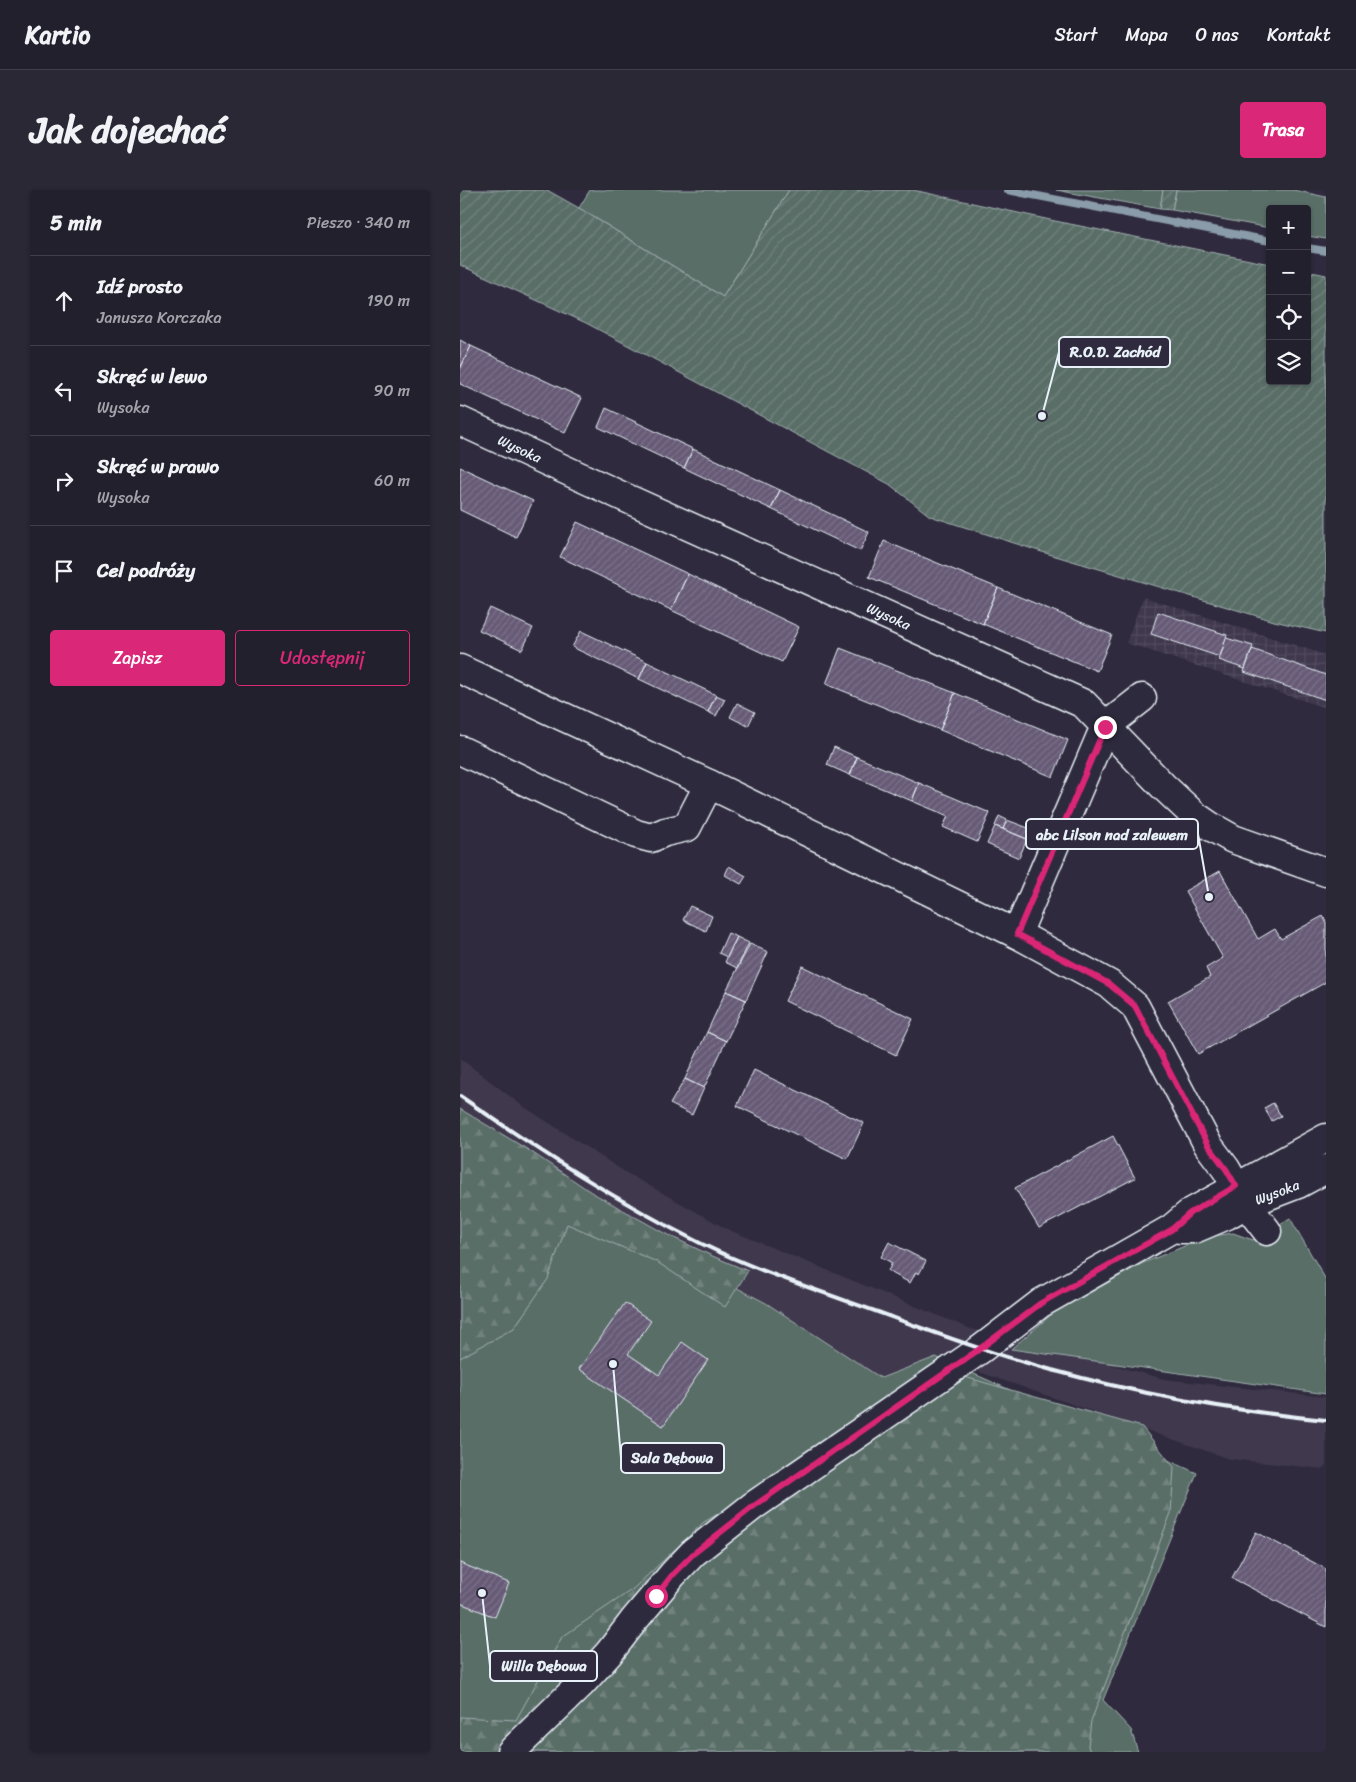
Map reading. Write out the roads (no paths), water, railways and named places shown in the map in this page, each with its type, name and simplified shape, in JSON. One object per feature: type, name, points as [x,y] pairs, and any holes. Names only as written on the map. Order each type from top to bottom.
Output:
[{"type":"street","name":"Wysoka","points":[[460,421],[626,498],[1084,704],[1163,786],[1194,815],[1233,838],[1326,872]]},
{"type":"street","name":"Wysoka","points":[[460,669],[709,784],[1017,934],[1109,984],[1135,1006],[1208,1145],[1226,1169],[1241,1195]]},
{"type":"street","points":[[1017,934],[1105,727],[1142,698]]},
{"type":"street","points":[[460,750],[636,834],[651,838],[665,832],[687,827],[709,784]]},
{"type":"street","name":"Wysoka","points":[[1241,1195],[1326,1138]]},
{"type":"street","name":"Wysoka","points":[[1241,1195],[1298,1184],[1326,1169]]},
{"type":"street","points":[[512,1752],[598,1666],[673,1574],[693,1554],[754,1506],[981,1348],[1041,1303],[1171,1230],[1194,1229],[1227,1215],[1241,1195],[1268,1231]]},
{"type":"waterway","points":[[1007,190],[1266,240]]},
{"type":"waterway","points":[[1311,249],[1326,251]]},
{"type":"railway","points":[[460,1096],[548,1155],[638,1210],[721,1253],[787,1280],[999,1355],[1093,1381],[1209,1405],[1326,1420]]},
{"type":"place","name":"R.O.D. Zachód","points":[[1042,416]]},
{"type":"place","name":"abc Lilson nad zalewem","points":[[1209,897]]},
{"type":"place","name":"Sala Dębowa","points":[[613,1364]]},
{"type":"place","name":"Willa Dębowa","points":[[482,1593]]}]
